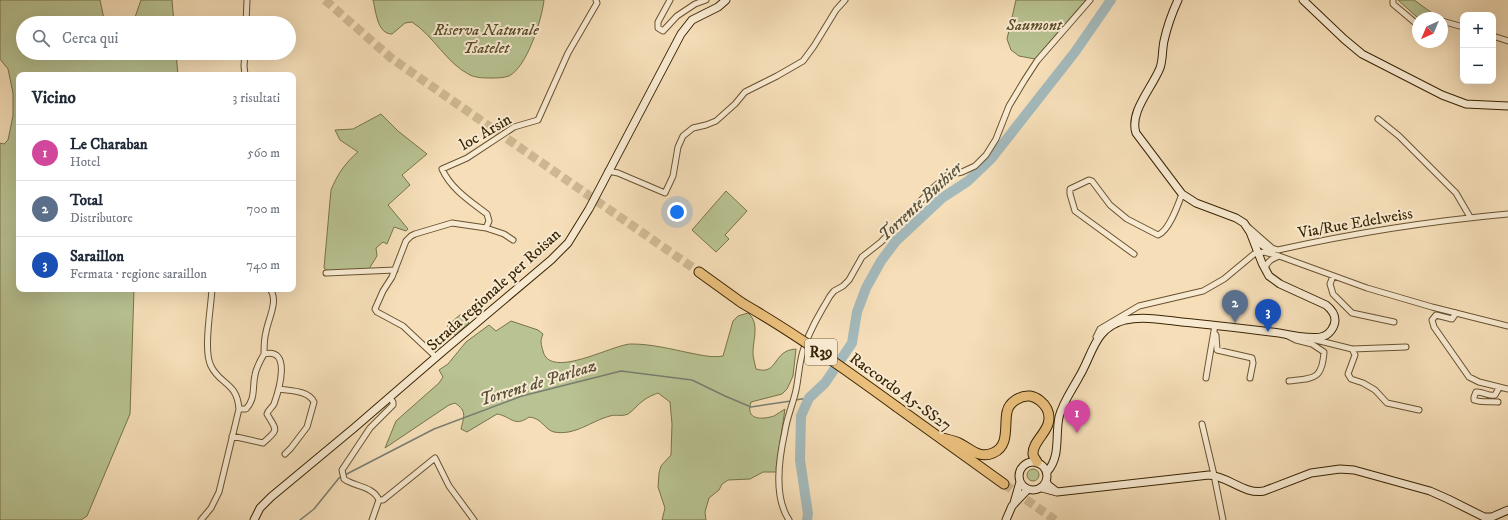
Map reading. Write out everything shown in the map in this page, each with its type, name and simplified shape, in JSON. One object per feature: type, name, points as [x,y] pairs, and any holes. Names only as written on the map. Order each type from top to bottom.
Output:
[{"type":"highway","name":"Raccordo A5-SS27","points":[[699,272],[742,303],[783,326],[833,360],[1004,484]]},
{"type":"highway","points":[[939,437],[959,444],[980,455],[995,452],[1000,448],[1004,441],[1007,411],[1012,403],[1018,398],[1027,396],[1035,397],[1041,401],[1049,416],[1048,426],[1035,447],[1033,454],[1039,464]]},
{"type":"main road","name":"Strada regionale per Roisan","points":[[254,520],[255,515],[260,508],[271,497],[390,398],[551,260],[568,243],[576,232],[675,44],[687,25],[692,20],[718,7],[726,0]]},
{"type":"main road","points":[[1042,488],[1046,481],[1047,472],[1054,462],[1057,429],[1063,404],[1084,369],[1096,342],[1110,328],[1124,320],[1151,319],[1214,329],[1307,337],[1323,337],[1330,332],[1334,324],[1335,318],[1332,310],[1326,305],[1280,284],[1269,276],[1264,269],[1253,238],[1244,224],[1236,218],[1196,203],[1182,194],[1138,137],[1134,127],[1136,114],[1160,68],[1164,41],[1178,0]]},
{"type":"main road","points":[[1303,0],[1362,54],[1442,95],[1466,104],[1508,106]]},
{"type":"main road","points":[[1014,505],[1020,482],[1019,475],[1024,466],[1030,462],[1039,464],[1048,463],[1056,452]]},
{"type":"main road","points":[[1039,464],[1047,472]]},
{"type":"main road","points":[[1020,482],[1028,489],[1035,490],[1042,488],[1057,492],[1214,475],[1249,491],[1256,492],[1264,491],[1311,472],[1340,469],[1354,470],[1430,491],[1484,517],[1492,517],[1508,510]]},
{"type":"main road","points":[[1046,481],[1057,492]]},
{"type":"main road","points":[[1006,520],[1014,505],[1028,489]]},
{"type":"street","points":[[246,16],[247,0]]},
{"type":"street","name":"loc Arsin","points":[[486,228],[490,220],[487,214],[453,187],[446,179],[442,169],[467,158],[514,127],[538,120],[568,53],[597,3],[596,0]]},
{"type":"street","points":[[670,0],[658,22],[658,28],[662,31],[677,16],[695,4],[706,0]]},
{"type":"street","points":[[608,171],[618,172],[666,194],[673,176],[678,147],[683,136],[693,128],[716,121],[745,92],[778,76],[802,61],[811,50],[836,10],[845,0]]},
{"type":"street","points":[[789,520],[785,514],[780,494],[779,482],[781,453],[796,391],[803,350],[810,331],[830,296],[849,280],[862,257],[881,242],[933,188],[948,175],[962,172],[975,166],[986,155],[996,139],[1009,106],[1037,61],[1090,0]]},
{"type":"street","points":[[1393,0],[1393,4],[1412,20]]},
{"type":"street","points":[[1448,23],[1460,26]]},
{"type":"street","points":[[1496,37],[1508,41]]},
{"type":"street","points":[[245,60],[245,72]]},
{"type":"street","points":[[1378,119],[1399,136],[1456,193],[1470,217]]},
{"type":"street","points":[[1134,254],[1075,211],[1070,189],[1089,180],[1092,181],[1110,205],[1127,218],[1158,235],[1162,233],[1169,222],[1182,194]]},
{"type":"street","name":"Via/Rue Edelweiss","points":[[1244,224],[1272,248],[1278,250],[1380,230],[1470,217],[1508,214]]},
{"type":"street","points":[[436,357],[403,326],[377,312],[375,309],[395,270],[406,241],[415,234],[452,223],[486,228],[504,234],[513,240]]},
{"type":"street","points":[[1253,238],[1261,245],[1279,256]]},
{"type":"street","points":[[1096,342],[1100,329],[1139,306],[1171,300],[1203,291],[1224,278],[1258,252],[1279,256],[1367,288],[1508,326]]},
{"type":"street","points":[[1264,269],[1266,264],[1279,256]]},
{"type":"street","points":[[326,273],[395,270]]},
{"type":"street","points":[[1333,276],[1330,284],[1333,294],[1352,313],[1394,322]]},
{"type":"street","points":[[201,520],[212,508],[219,492],[239,409],[236,394],[214,371],[209,359],[208,333],[212,292]]},
{"type":"street","points":[[239,409],[246,409],[251,402],[255,391],[255,374],[264,354],[266,332],[273,305],[272,292]]},
{"type":"street","points":[[1456,313],[1452,319],[1436,315],[1432,320],[1434,327],[1469,377],[1479,382],[1508,389]]},
{"type":"street","points":[[1206,378],[1214,329]]},
{"type":"street","points":[[1214,329],[1217,350],[1252,358],[1253,363],[1250,378]]},
{"type":"street","points":[[1282,334],[1296,340],[1312,344],[1324,352],[1323,366],[1316,376],[1289,381]]},
{"type":"street","points":[[1307,337],[1328,344],[1352,349],[1406,347]]},
{"type":"street","points":[[1352,349],[1355,356],[1348,374],[1351,379],[1363,383],[1375,390],[1387,403],[1419,410]]},
{"type":"street","points":[[232,436],[263,443],[273,435],[275,430],[274,425],[267,414],[274,404],[279,389],[282,364],[279,358],[272,353],[264,354]]},
{"type":"street","points":[[1498,402],[1480,402],[1474,400],[1474,397],[1476,392],[1480,391],[1492,396],[1495,395],[1499,388]]},
{"type":"street","points":[[279,389],[302,392],[311,397],[314,402],[307,427],[285,454]]},
{"type":"street","points":[[372,520],[379,500],[376,493],[344,479],[342,472],[370,428],[393,405],[390,398]]},
{"type":"street","points":[[1202,424],[1223,520]]},
{"type":"street","points":[[379,500],[383,500],[435,458],[449,486],[474,520]]},
{"type":"green space","points":[[0,0],[100,0],[103,16],[16,16],[16,60],[177,60],[178,72],[16,72],[16,292],[134,292],[130,414],[87,516],[81,520],[0,520],[0,143],[4,144],[8,140],[13,116],[13,93],[8,69],[0,59]]},
{"type":"green space","points":[[141,0],[172,0],[173,16],[135,16]]},
{"type":"green space","name":"Riserva Naturale Tsatelet","points":[[373,0],[544,0],[537,30],[522,63],[516,71],[509,76],[502,78],[483,78],[470,75],[454,64],[427,34],[412,22],[405,23],[392,34],[387,33],[380,26],[376,16]]},
{"type":"green space","name":"Saumont","points":[[1016,0],[1086,0],[1035,59],[1019,56],[1011,50],[1007,39]]},
{"type":"green space","points":[[1398,0],[1414,0],[1431,12],[1412,13]]},
{"type":"green space","points":[[381,114],[398,131],[427,154],[402,175],[410,185],[388,205],[408,229],[406,231],[394,227],[387,244],[383,242],[376,248],[377,256],[369,269],[329,272],[324,268],[331,190],[336,179],[349,160],[358,152],[340,140],[335,130],[353,129]]},
{"type":"green space","points":[[726,191],[747,211],[725,235],[729,239],[716,252],[692,230]]},
{"type":"green space","points":[[748,313],[752,317],[755,326],[753,353],[756,369],[769,369],[788,350],[796,349],[793,376],[787,389],[782,394],[751,402],[750,408],[752,415],[759,418],[774,416],[785,409],[776,469],[777,472],[763,472],[750,479],[728,480],[722,484],[719,490],[709,498],[705,512],[706,520],[662,520],[665,508],[658,487],[659,473],[661,466],[671,455],[672,424],[670,402],[658,393],[644,400],[628,414],[614,415],[603,418],[576,430],[562,433],[551,431],[537,419],[529,417],[524,420],[516,421],[497,414],[467,432],[461,429],[464,414],[455,403],[449,405],[385,448],[396,421],[439,383],[443,377],[439,370],[448,364],[466,342],[489,325],[496,331],[511,321],[538,330],[543,334],[541,342],[543,351],[548,359],[557,362],[570,362],[624,345],[632,344],[654,346],[719,357],[723,356],[733,321],[738,316]]},
{"type":"green space","points":[[461,314],[469,323],[455,335],[447,326]]},
{"type":"green space","points":[[1031,469],[1035,469],[1039,475],[1035,481],[1031,481],[1027,477],[1027,473]]},
{"type":"waterway","name":"Torrente Buthier","points":[[807,520],[808,514],[800,460],[801,416],[809,398],[825,383],[852,343],[857,312],[866,288],[881,261],[896,241],[942,198],[968,181],[991,159],[1075,52],[1111,0]]},
{"type":"waterway","name":"Torrent de Parleaz","points":[[300,520],[314,509],[339,478],[434,429],[522,396],[621,371],[692,380],[751,407],[791,401]]},
{"type":"waterway","name":"Torrent de Parleaz","points":[[795,400],[809,398]]},
{"type":"tunnel","points":[[325,0],[391,58],[699,272]]},
{"type":"tunnel","points":[[1004,484],[1055,520]]},
{"type":"place","name":"Total","points":[[1235,323]]},
{"type":"place","name":"Saraillon","points":[[1268,332]]},
{"type":"place","name":"Le Charaban","points":[[1077,433]]}]
